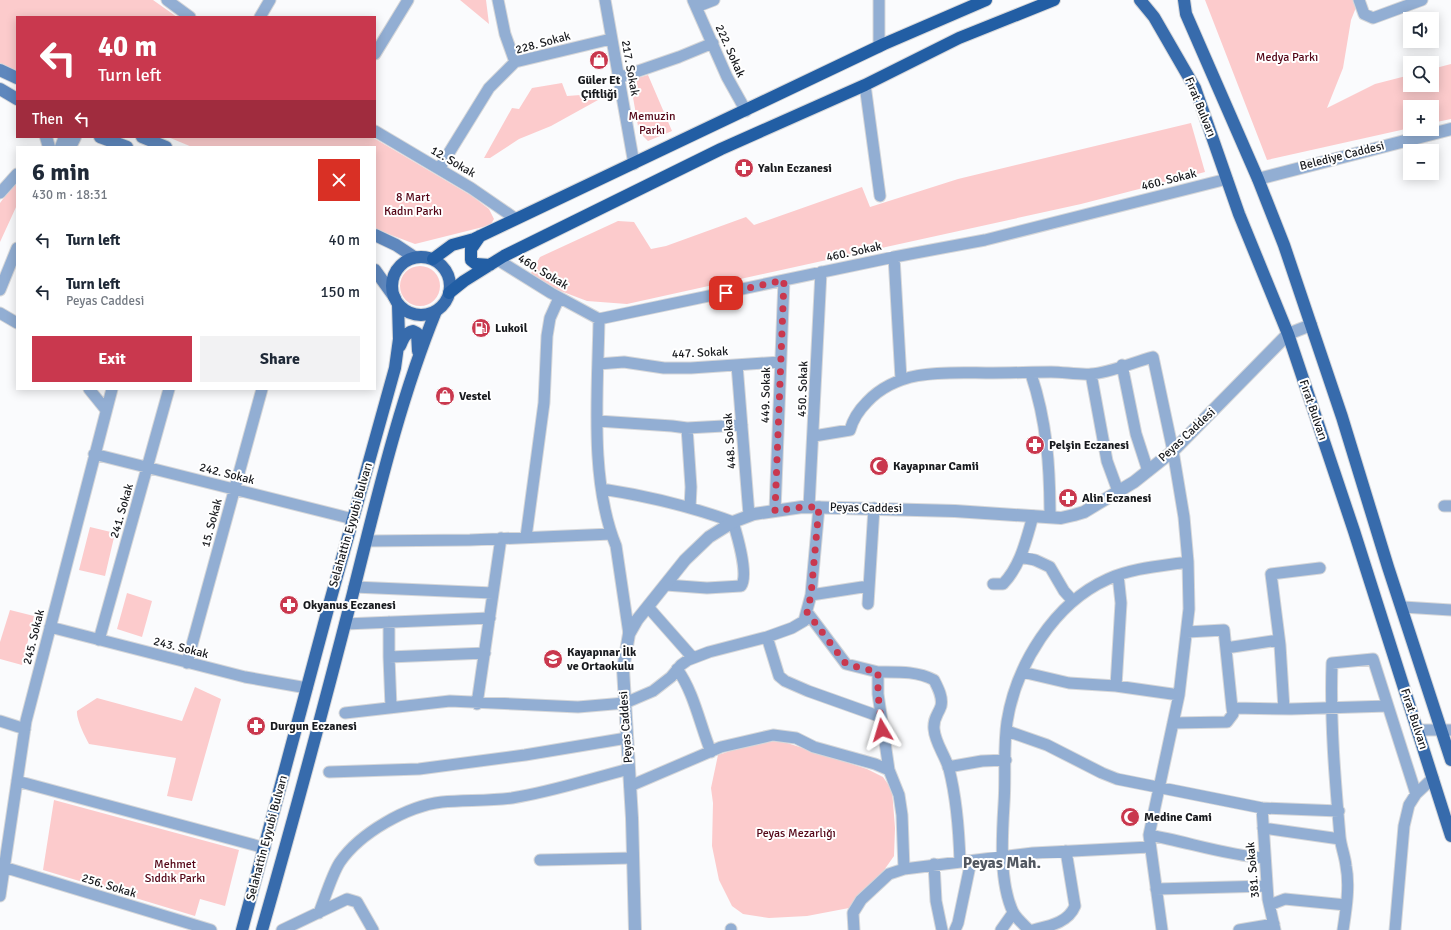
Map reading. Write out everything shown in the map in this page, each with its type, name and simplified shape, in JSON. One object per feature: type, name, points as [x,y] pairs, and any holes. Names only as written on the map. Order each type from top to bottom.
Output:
[{"type":"highway","points":[[433,259],[452,245],[480,236],[879,47],[986,0]]},
{"type":"highway","points":[[449,293],[464,280],[494,263],[721,149],[865,85],[959,38],[1054,0]]},
{"type":"highway","points":[[480,236],[471,249],[471,260],[476,264],[494,263]]},
{"type":"main road","name":"Fırat Bulvarı","points":[[1140,0],[1154,17],[1195,88],[1227,179],[1288,334],[1354,531],[1451,836]]},
{"type":"main road","name":"Fırat Bulvarı","points":[[1184,0],[1186,14],[1258,179],[1284,245],[1402,608],[1446,730],[1451,760]]},
{"type":"main road","points":[[0,70],[16,78]]},
{"type":"main road","points":[[0,90],[16,98]]},
{"type":"main road","points":[[103,138],[123,146]]},
{"type":"main road","points":[[144,138],[164,146]]},
{"type":"main road","points":[[376,235],[396,245],[414,257]]},
{"type":"main road","points":[[376,271],[396,301],[412,313],[428,314],[436,311],[446,300],[449,293],[450,285],[445,270],[433,259],[420,256],[414,257],[402,264],[394,274],[392,283],[396,301]]},
{"type":"main road","name":"Selahattin Eyyubi Bulvarı","points":[[242,930],[395,368],[397,351],[396,301]]},
{"type":"main road","name":"Selahattin Eyyubi Bulvarı","points":[[262,930],[345,624],[394,432],[418,356],[436,311]]},
{"type":"main road","points":[[397,351],[408,332],[413,331],[417,333],[418,356]]},
{"type":"street","points":[[167,0],[189,16]]},
{"type":"street","points":[[261,16],[270,0]]},
{"type":"street","points":[[376,52],[408,0]]},
{"type":"street","points":[[498,0],[505,34],[515,62]]},
{"type":"street","name":"217. Sokak","points":[[605,0],[634,164]]},
{"type":"street","points":[[694,4],[714,0]]},
{"type":"street","points":[[879,0],[879,47]]},
{"type":"street","points":[[1359,0],[1364,14],[1373,18],[1422,0]]},
{"type":"street","name":"222. Sokak","points":[[694,4],[713,43],[727,77],[746,111]]},
{"type":"street","name":"228. Sokak","points":[[439,169],[489,88],[515,62],[612,38]]},
{"type":"street","points":[[618,78],[679,57],[713,43]]},
{"type":"street","points":[[865,85],[880,196]]},
{"type":"street","name":"Belediye Caddesi","points":[[1258,179],[1451,129]]},
{"type":"street","name":"12. Sokak","points":[[376,132],[471,188],[516,219]]},
{"type":"street","points":[[0,193],[16,175]]},
{"type":"street","name":"460. Sokak","points":[[494,263],[599,319],[894,257],[985,240],[1227,179]]},
{"type":"street","points":[[0,290],[16,250]]},
{"type":"street","points":[[894,257],[901,379]]},
{"type":"street","name":"450. Sokak","points":[[807,612],[811,595],[814,507],[814,436],[821,272]]},
{"type":"street","name":"449. Sokak","points":[[775,511],[784,280]]},
{"type":"street","points":[[526,537],[544,403],[547,336],[550,318],[559,298]]},
{"type":"street","points":[[0,313],[16,322]]},
{"type":"street","points":[[599,319],[599,463],[602,489],[611,534],[616,546],[629,634]]},
{"type":"street","name":"Peyas Caddesi","points":[[635,930],[630,786],[623,669],[629,634],[637,620],[685,560],[709,537],[733,522],[749,515],[814,507],[874,508],[1061,518],[1084,512],[1148,471],[1173,451],[1288,334],[1311,325]]},
{"type":"street","points":[[814,436],[850,430],[856,417],[874,395],[883,387],[901,379],[946,372],[1031,374],[1051,372],[1091,374],[1153,357],[1173,451],[1184,517],[1188,562],[1189,609],[1179,695],[1149,835],[1162,930]]},
{"type":"street","name":"447. Sokak","points":[[598,364],[624,362],[664,368],[691,368],[780,362]]},
{"type":"street","name":"448. Sokak","points":[[737,365],[749,515]]},
{"type":"street","points":[[1122,366],[1136,434],[1148,471]]},
{"type":"street","points":[[1031,374],[1038,393],[1048,441],[1050,459],[1050,517]]},
{"type":"street","points":[[1091,374],[1107,461],[1118,491]]},
{"type":"street","points":[[90,390],[106,410]]},
{"type":"street","name":"245. Sokak","points":[[0,896],[2,867],[18,781],[25,728],[94,454],[112,390]]},
{"type":"street","name":"241. Sokak","points":[[99,640],[169,390]]},
{"type":"street","name":"15. Sokak","points":[[187,663],[262,390]]},
{"type":"street","points":[[598,421],[687,428],[742,425]]},
{"type":"street","points":[[687,428],[691,487],[690,508]]},
{"type":"street","name":"242. Sokak","points":[[94,454],[353,519]]},
{"type":"street","points":[[602,489],[653,497],[733,522],[739,539],[742,558],[744,583],[741,586],[707,588],[666,585]]},
{"type":"street","points":[[868,604],[874,508]]},
{"type":"street","points":[[993,584],[1003,584],[1009,577],[1020,557],[1033,516]]},
{"type":"street","points":[[366,541],[611,534]]},
{"type":"street","points":[[477,704],[501,538]]},
{"type":"street","points":[[1020,557],[1035,560],[1050,567],[1064,591],[1073,601]]},
{"type":"street","points":[[1029,930],[1013,913],[1007,890],[1002,857],[1006,732],[1010,705],[1017,682],[1049,627],[1073,601],[1090,587],[1118,575],[1188,562]]},
{"type":"street","points":[[1284,709],[1279,640],[1271,574],[1320,568]]},
{"type":"street","points":[[1116,686],[1120,603],[1118,575]]},
{"type":"street","points":[[811,595],[869,586]]},
{"type":"street","points":[[354,587],[493,593]]},
{"type":"street","points":[[648,607],[693,658]]},
{"type":"street","points":[[1402,608],[1451,610]]},
{"type":"street","points":[[345,713],[450,701],[477,704],[578,707],[625,703],[653,691],[671,677],[677,669],[688,660],[709,652],[767,637],[800,625],[804,621],[807,612]]},
{"type":"street","points":[[807,612],[846,664],[878,672],[909,672],[925,675],[934,680],[941,698],[940,706],[935,715],[934,729],[936,740],[948,767],[959,817],[966,862],[958,923],[955,930]]},
{"type":"street","points":[[345,624],[490,618]]},
{"type":"street","points":[[389,622],[391,707]]},
{"type":"street","name":"243. Sokak","points":[[50,627],[244,677],[307,688]]},
{"type":"street","points":[[1173,723],[1227,722],[1233,714],[1224,630],[1186,632]]},
{"type":"street","points":[[767,637],[779,676],[785,681],[881,717]]},
{"type":"street","points":[[1226,648],[1279,640]]},
{"type":"street","points":[[389,657],[485,653]]},
{"type":"street","points":[[1344,930],[1346,905],[1346,866],[1340,839],[1331,708],[1332,663],[1373,659],[1416,794]]},
{"type":"street","points":[[677,669],[683,677],[691,696],[700,728],[711,752]]},
{"type":"street","points":[[878,672],[881,717],[888,754],[889,770],[899,795],[902,815],[904,869]]},
{"type":"street","points":[[1022,672],[1069,684],[1116,686],[1179,695]]},
{"type":"street","points":[[1232,708],[1284,709],[1388,706]]},
{"type":"street","points":[[0,721],[25,728]]},
{"type":"street","points":[[1418,730],[1446,730]]},
{"type":"street","points":[[1006,732],[1047,745],[1102,774],[1117,779],[1262,808],[1339,812]]},
{"type":"street","points":[[630,786],[711,752],[744,740],[773,735],[796,738],[814,747],[875,764],[889,770]]},
{"type":"street","points":[[329,772],[419,768],[525,754],[627,738]]},
{"type":"street","points":[[948,767],[982,761],[1006,760]]},
{"type":"street","points":[[319,913],[340,863],[363,836],[402,815],[440,802],[501,799],[524,796],[629,769]]},
{"type":"street","points":[[1396,930],[1404,826],[1409,805],[1416,794],[1433,778]]},
{"type":"street","points":[[18,781],[265,848]]},
{"type":"street","name":"381. Sokak","points":[[1262,808],[1264,858],[1267,886],[1275,927]]},
{"type":"street","points":[[1263,828],[1340,839]]},
{"type":"street","points":[[1149,835],[1186,842],[1223,852],[1264,858]]},
{"type":"street","points":[[854,930],[853,913],[861,900],[889,874],[904,869],[934,864],[1066,851],[1150,847]]},
{"type":"street","points":[[1033,930],[1058,923],[1072,913],[1075,906],[1066,851]]},
{"type":"street","points":[[540,860],[633,858]]},
{"type":"street","points":[[934,864],[936,901],[942,930]]},
{"type":"street","name":"256. Sokak","points":[[2,867],[211,930]]},
{"type":"street","points":[[1156,889],[1267,886]]},
{"type":"street","points":[[1270,904],[1285,899],[1346,905]]},
{"type":"street","points":[[282,930],[341,901],[347,900],[357,902],[373,930]]},
{"type":"street","points":[[1001,930],[1013,913]]},
{"type":"street","points":[[1239,930],[1275,927]]},
{"type":"green space","points":[[0,0],[153,0],[176,16],[16,16],[16,74],[0,67]]},
{"type":"green space","points":[[460,0],[486,0],[489,24]]},
{"type":"green space","name":"Medya Parkı","points":[[1205,0],[1356,0],[1357,5],[1351,20],[1343,68],[1327,108],[1375,84],[1403,77],[1403,92],[1439,92],[1439,67],[1451,64],[1451,119],[1439,122],[1439,100],[1403,100],[1403,130],[1267,160]]},
{"type":"green space","name":"Memuzin Parkı","points":[[648,75],[672,131],[648,141],[639,132],[630,80]]},
{"type":"green space","points":[[562,83],[567,96],[594,94],[598,100],[551,126],[519,139],[490,158],[484,158],[512,108],[519,109],[532,88]]},
{"type":"green space","points":[[1191,123],[1205,172],[1081,204],[627,304],[587,301],[537,282],[531,273],[540,257],[618,221],[634,222],[651,249],[666,246],[746,217],[754,225],[862,187],[870,207],[958,179]]},
{"type":"green space","name":"8 Mart Kadın Parkı","points":[[170,138],[374,138],[472,196],[489,209],[494,219],[491,224],[483,227],[415,244],[376,229],[376,146],[190,146]]},
{"type":"green space","points":[[16,181],[16,207],[0,242],[0,203]]},
{"type":"green space","points":[[424,266],[431,269],[437,275],[440,286],[439,294],[431,303],[424,306],[416,306],[409,303],[401,294],[400,282],[403,275],[412,267]]},
{"type":"green space","points":[[90,527],[115,533],[105,576],[79,570]]},
{"type":"green space","points":[[127,593],[152,601],[142,637],[117,629]]},
{"type":"green space","points":[[10,610],[34,616],[22,665],[0,659],[0,642]]},
{"type":"green space","points":[[195,687],[221,699],[192,801],[167,796],[176,758],[89,744],[78,719],[77,711],[97,698],[182,721]]},
{"type":"green space","name":"Peyas Mezarlığı","points":[[778,740],[867,769],[883,777],[892,790],[895,828],[894,856],[882,873],[849,908],[807,916],[769,918],[743,914],[732,906],[719,880],[712,846],[713,803],[711,788],[718,755],[752,744]]},
{"type":"green space","name":"Mehmet Sıddık Parkı","points":[[54,800],[239,850],[225,906],[200,899],[195,916],[43,870]]},
{"type":"place","name":"Güler Et Çiftliği","points":[[599,60]]},
{"type":"place","name":"Yalın Eczanesi","points":[[744,168]]},
{"type":"place","name":"Lukoil","points":[[481,328]]},
{"type":"place","name":"Vestel","points":[[445,396]]},
{"type":"place","name":"Pelşin Eczanesi","points":[[1035,445]]},
{"type":"place","name":"Kayapınar Camii","points":[[879,466]]},
{"type":"place","name":"Alin Eczanesi","points":[[1068,498]]},
{"type":"place","name":"Okyanus Eczanesi","points":[[289,605]]},
{"type":"place","name":"Kayapınar İlk ve Ortaokulu","points":[[553,659]]},
{"type":"place","name":"Durgun Eczanesi","points":[[256,726]]},
{"type":"place","name":"Medine Cami","points":[[1130,817]]},
{"type":"district","name":"Peyas Mah.","points":[[1002,863]]},
{"type":"route","points":[[726,293],[784,280],[775,511],[802,507],[819,507],[811,595],[807,612],[840,654],[846,664],[863,667],[878,672],[878,694],[882,730]]}]
